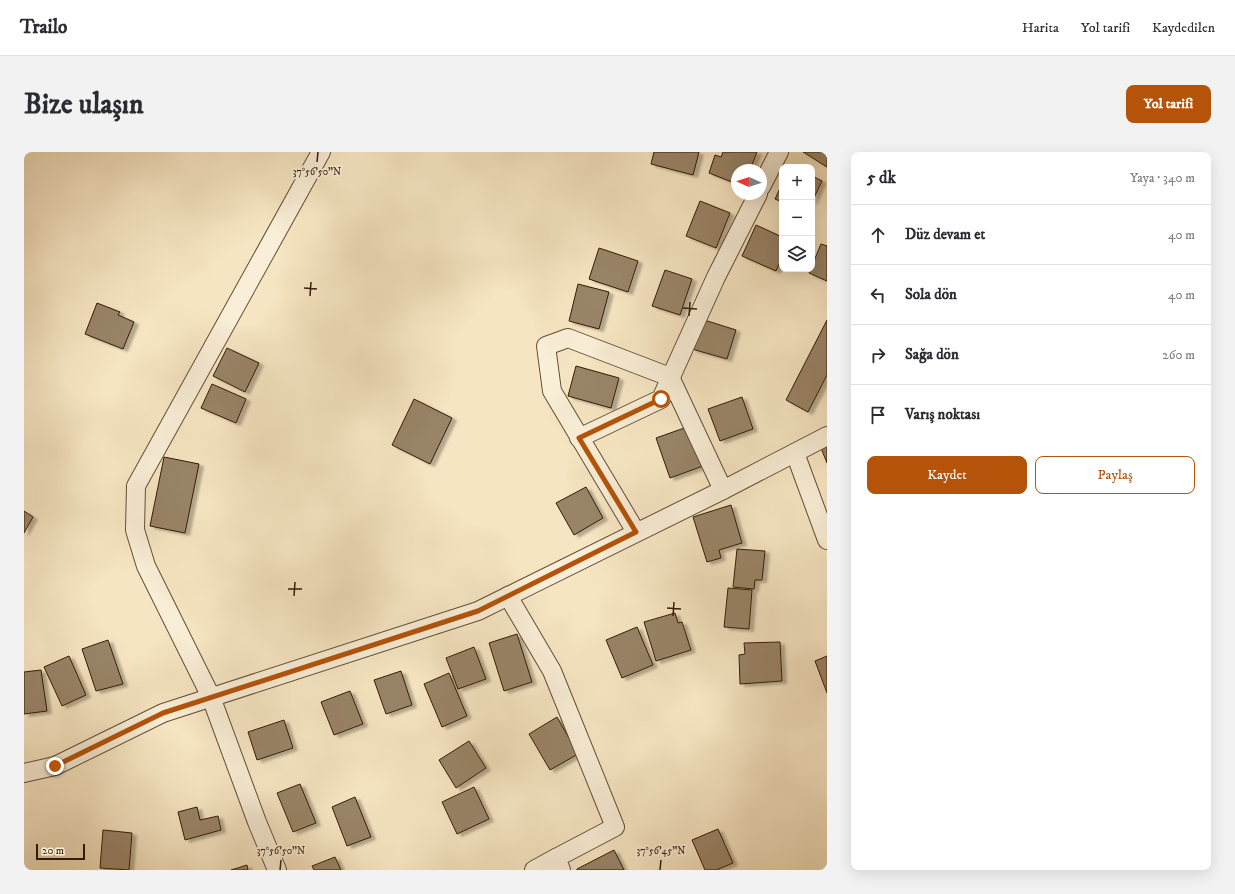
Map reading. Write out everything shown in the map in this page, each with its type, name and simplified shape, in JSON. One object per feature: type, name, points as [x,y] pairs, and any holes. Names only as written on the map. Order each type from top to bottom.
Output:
[{"type":"street","points":[[277,870],[257,822],[211,697],[146,566],[135,530],[136,486],[321,152]]},
{"type":"street","points":[[767,175],[779,152]]},
{"type":"street","points":[[579,438],[661,399],[716,277],[755,200]]},
{"type":"street","points":[[636,532],[552,391],[546,346],[568,338],[670,377],[723,490]]},
{"type":"street","points":[[24,773],[55,766],[163,713],[478,611],[723,490],[827,436]]},
{"type":"street","points":[[795,453],[827,540]]},
{"type":"street","points":[[508,596],[552,671],[615,827],[559,864],[534,870]]},
{"type":"building","points":[[654,152],[699,152],[693,175],[651,164]]},
{"type":"building","points":[[723,152],[757,152],[752,164],[731,164],[731,182],[709,173],[715,155],[721,157]]},
{"type":"building","points":[[803,152],[827,152],[827,167]]},
{"type":"building","points":[[815,178],[822,181],[815,196]]},
{"type":"building","points":[[779,190],[779,201],[775,199]]},
{"type":"building","points":[[700,201],[730,213],[716,248],[686,236]]},
{"type":"building","points":[[756,225],[779,236],[779,264],[776,271],[742,256]]},
{"type":"building","points":[[821,244],[827,246],[827,281],[809,273],[815,272],[815,258]]},
{"type":"building","points":[[599,248],[638,261],[628,292],[589,279]]},
{"type":"building","points":[[665,270],[692,279],[680,315],[652,306]]},
{"type":"building","points":[[578,284],[609,292],[599,329],[569,321]]},
{"type":"building","points":[[97,303],[120,312],[118,315],[134,322],[123,349],[85,334]]},
{"type":"building","points":[[701,319],[736,330],[727,359],[692,349]]},
{"type":"building","points":[[827,320],[827,375],[808,412],[786,400]]},
{"type":"building","points":[[227,348],[259,363],[245,392],[213,376]]},
{"type":"building","points":[[576,366],[619,378],[611,408],[568,396]]},
{"type":"building","points":[[212,384],[246,399],[236,423],[201,408]]},
{"type":"building","points":[[742,397],[753,429],[720,441],[708,409]]},
{"type":"building","points":[[414,399],[452,418],[430,464],[392,445]]},
{"type":"building","points":[[690,426],[703,466],[670,478],[656,438]]},
{"type":"building","points":[[827,446],[827,463],[821,448]]},
{"type":"building","points":[[164,457],[199,464],[185,533],[150,526]]},
{"type":"building","points":[[586,487],[603,518],[574,535],[556,503]]},
{"type":"building","points":[[731,505],[742,543],[719,550],[721,558],[707,562],[693,517]]},
{"type":"building","points":[[24,511],[33,517],[24,533]]},
{"type":"building","points":[[737,549],[765,551],[762,580],[755,580],[754,589],[733,587]]},
{"type":"building","points":[[728,588],[752,590],[749,629],[724,627]]},
{"type":"building","points":[[675,613],[678,623],[682,622],[691,650],[656,661],[644,622]]},
{"type":"building","points":[[637,627],[653,665],[622,678],[606,640]]},
{"type":"building","points":[[517,634],[532,682],[504,691],[489,643]]},
{"type":"building","points":[[108,640],[123,684],[96,691],[82,649]]},
{"type":"building","points":[[780,642],[782,681],[740,684],[739,655],[745,654],[744,643]]},
{"type":"building","points":[[474,647],[486,679],[458,689],[446,658]]},
{"type":"building","points":[[69,656],[86,695],[62,706],[44,667]]},
{"type":"building","points":[[827,656],[827,693],[815,661]]},
{"type":"building","points":[[41,670],[47,711],[24,714],[24,672]]},
{"type":"building","points":[[401,671],[412,705],[386,714],[374,680]]},
{"type":"building","points":[[449,673],[467,716],[442,727],[424,684]]},
{"type":"building","points":[[350,691],[363,724],[334,735],[321,702]]},
{"type":"building","points":[[557,717],[578,754],[550,770],[529,734]]},
{"type":"building","points":[[284,720],[293,748],[257,760],[248,732]]},
{"type":"building","points":[[469,741],[486,768],[456,788],[439,760]]},
{"type":"building","points":[[300,784],[316,823],[293,832],[277,793]]},
{"type":"building","points":[[474,787],[489,819],[457,834],[442,802]]},
{"type":"building","points":[[355,797],[371,837],[347,846],[332,807]]},
{"type":"building","points":[[197,807],[200,820],[218,816],[221,830],[185,840],[178,812]]},
{"type":"building","points":[[718,829],[733,863],[716,870],[705,870],[692,840]]},
{"type":"building","points":[[103,830],[132,833],[129,870],[100,868]]},
{"type":"building","points":[[614,850],[624,870],[577,870],[577,869]]},
{"type":"building","points":[[335,857],[341,870],[314,870],[312,866]]},
{"type":"building","points":[[247,865],[248,870],[231,870]]},
{"type":"route","points":[[55,766],[163,713],[478,611],[636,532],[579,438],[661,399]]}]
